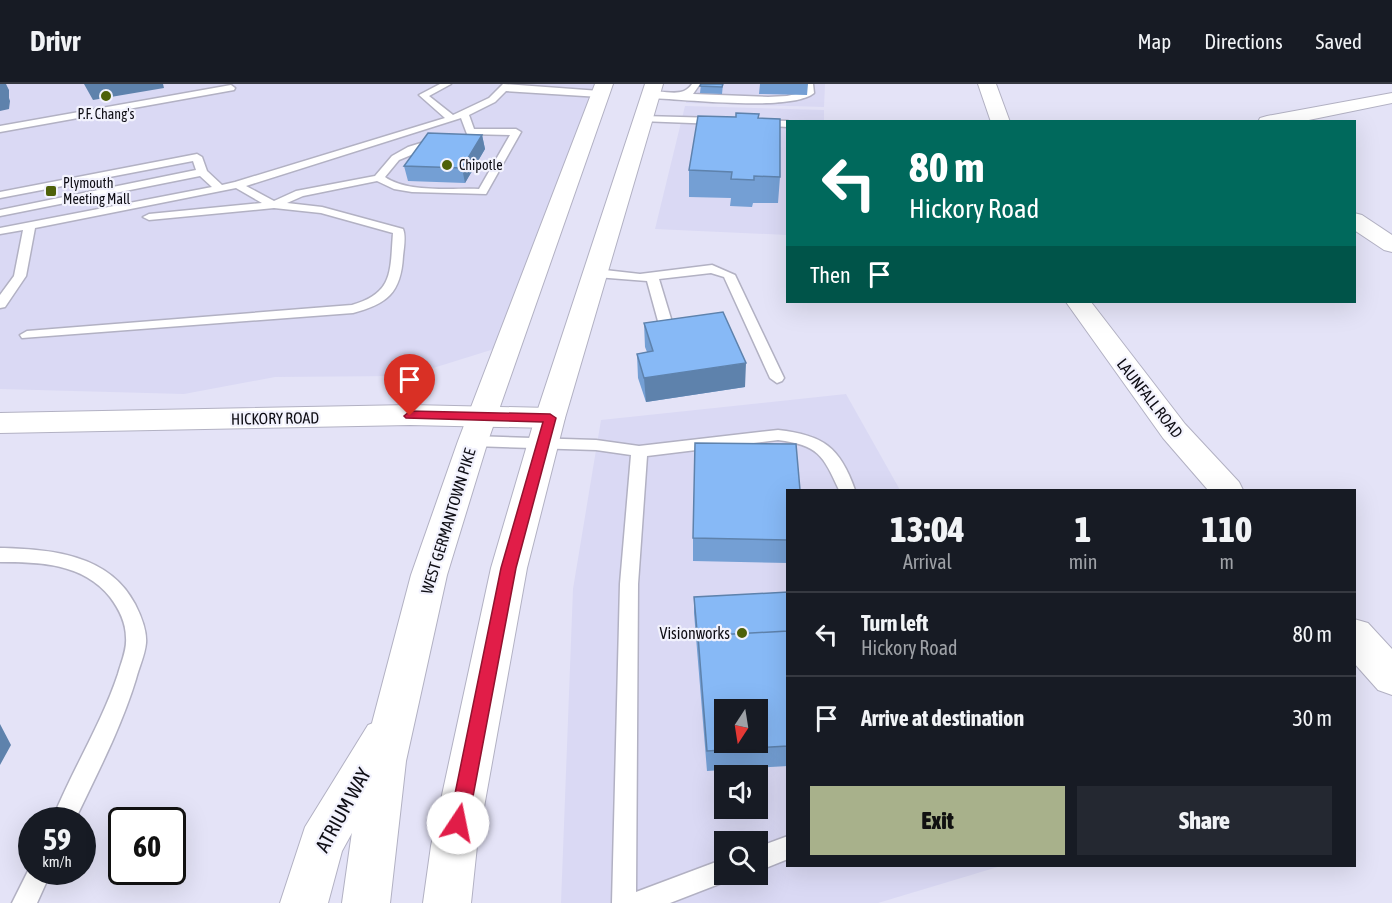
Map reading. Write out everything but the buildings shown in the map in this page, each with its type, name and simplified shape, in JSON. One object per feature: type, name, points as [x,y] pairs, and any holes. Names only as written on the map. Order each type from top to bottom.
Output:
[{"type":"main road","points":[[987,84],[1000,120]]},
{"type":"main road","name":"WEST GERMANTOWN PIKE","points":[[366,903],[384,761],[429,575],[477,429],[602,89]]},
{"type":"main road","points":[[447,903],[454,846],[508,568],[547,431],[652,90]]},
{"type":"main road","points":[[1277,120],[1392,98]]},
{"type":"main road","points":[[1356,221],[1392,244]]},
{"type":"main road","name":"LAUNFALL ROAD","points":[[1079,303],[1174,431],[1226,489]]},
{"type":"main road","name":"HICKORY ROAD","points":[[0,423],[410,416],[477,429],[547,431]]},
{"type":"main road","points":[[1356,637],[1392,677]]},
{"type":"main road","name":"ATRIUM WAY","points":[[304,903],[321,843],[393,723]]},
{"type":"lane","points":[[447,84],[423,95],[452,119]]},
{"type":"lane","points":[[679,96],[691,92],[696,84]]},
{"type":"lane","points":[[652,90],[679,96],[732,94],[787,100],[806,97],[810,93],[809,84]]},
{"type":"lane","points":[[0,231],[237,185],[452,119],[492,100],[506,86],[602,89]]},
{"type":"lane","points":[[0,129],[231,88]]},
{"type":"lane","points":[[379,178],[382,182],[400,188],[482,192],[516,132],[465,133],[464,114]]},
{"type":"lane","points":[[643,119],[732,122]]},
{"type":"lane","points":[[743,122],[786,124]]},
{"type":"lane","points":[[379,178],[381,171],[392,161],[422,146],[445,138]]},
{"type":"lane","points":[[0,195],[197,157],[202,172],[220,188]]},
{"type":"lane","points":[[0,213],[202,172]]},
{"type":"lane","points":[[274,205],[300,193],[379,178]]},
{"type":"lane","points":[[237,185],[274,205]]},
{"type":"lane","points":[[27,334],[353,309],[377,302],[388,294],[393,285],[399,231],[322,210],[274,205],[149,217]]},
{"type":"lane","points":[[0,304],[20,276],[30,225]]},
{"type":"lane","points":[[596,273],[640,278],[712,269],[729,275],[777,378]]},
{"type":"lane","points":[[652,277],[668,332]]},
{"type":"lane","points":[[547,431],[596,445],[639,451],[778,435],[801,437],[819,444],[832,455],[847,489]]},
{"type":"lane","points":[[624,903],[629,584],[639,451]]},
{"type":"lane","points":[[0,555],[29,555],[66,560],[101,575],[119,593],[130,612],[136,642],[118,706],[69,807]]},
{"type":"lane","points":[[768,855],[786,849]]},
{"type":"lane","points":[[638,903],[714,875]]},
{"type":"lane","points":[[24,903],[33,885]]},
{"type":"shaded area","name":"Plymouth Meeting Mall","points":[[0,84],[604,84],[507,345],[430,369],[398,376],[275,377],[184,394],[0,389]]},
{"type":"shaded area","points":[[690,84],[825,84],[824,107],[686,103]]},
{"type":"shaded area","points":[[685,106],[824,110],[824,120],[786,120],[786,235],[655,229]]},
{"type":"shaded area","points":[[846,394],[899,489],[786,489],[786,867],[998,867],[878,903],[561,903],[573,589],[601,420]]},
{"type":"place","name":"P.F. Chang's","points":[[106,96]]},
{"type":"place","name":"Chipotle","points":[[447,165]]},
{"type":"place","name":"Plymouth Meeting Mall","points":[[51,191]]},
{"type":"place","name":"Visionworks","points":[[742,633]]},
{"type":"route","points":[[410,416],[550,418],[545,443],[508,568],[458,823]]}]
